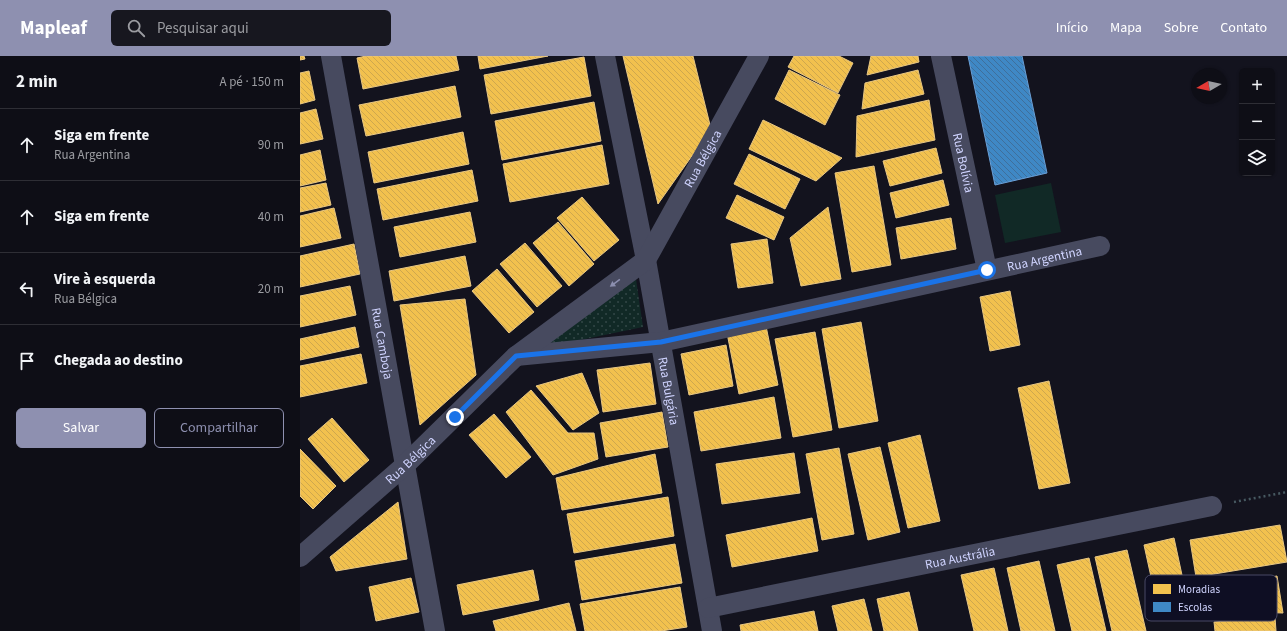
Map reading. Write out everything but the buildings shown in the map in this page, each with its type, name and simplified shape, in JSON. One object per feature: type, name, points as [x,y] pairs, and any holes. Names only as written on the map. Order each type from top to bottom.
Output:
[{"type":"street","name":"Rua Camboja","points":[[331,56],[435,631]]},
{"type":"street","name":"Rua Bulgária","points":[[606,56],[646,260],[712,631]]},
{"type":"street","name":"Rua Bélgica","points":[[300,557],[404,466],[516,356],[646,260],[759,56]]},
{"type":"street","name":"Rua Bolívia","points":[[942,56],[987,270]]},
{"type":"street","name":"Rua Argentina","points":[[516,356],[661,342],[1100,246]]},
{"type":"street","name":"Rua Austrália","points":[[708,608],[1212,506]]},
{"type":"path","points":[[1212,506],[1287,492]]},
{"type":"green space","points":[[1051,183],[1061,232],[1005,243],[995,195]]},
{"type":"green space","points":[[636,279],[643,327],[542,348]]},
{"type":"route","points":[[455,417],[516,356],[661,342],[987,270]]}]
